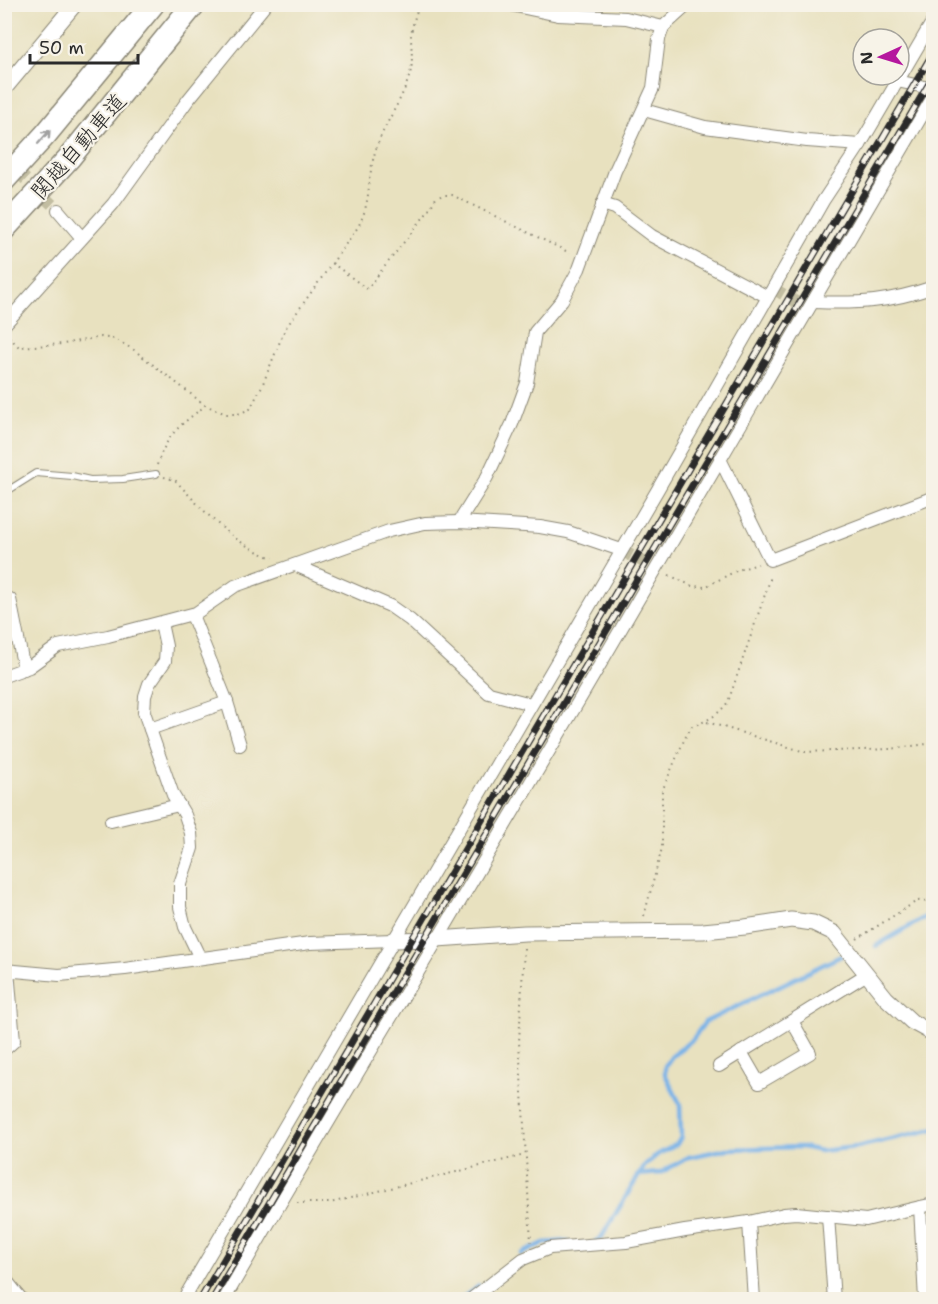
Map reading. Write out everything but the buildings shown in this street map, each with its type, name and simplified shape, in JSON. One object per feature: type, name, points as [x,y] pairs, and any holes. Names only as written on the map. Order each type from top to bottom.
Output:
[{"type":"highway","name":"関越自動車道","points":[[4,180],[46,134],[153,4]]},
{"type":"highway","name":"関越自動車道","points":[[4,229],[69,158],[144,69],[194,4]]},
{"type":"main road","points":[[4,1284],[17,1299]]},
{"type":"street","points":[[4,89],[75,4]]},
{"type":"street","points":[[4,325],[113,204],[188,100],[266,4]]},
{"type":"street","points":[[506,4],[558,15],[626,18],[663,27]]},
{"type":"street","points":[[459,522],[487,477],[512,424],[527,383],[535,332],[562,300],[583,260],[615,171],[652,88],[659,39],[663,27],[684,8],[685,4]]},
{"type":"street","points":[[911,57],[933,19]]},
{"type":"street","points":[[911,84],[933,89]]},
{"type":"street","points":[[183,1299],[823,201],[860,145],[894,87]]},
{"type":"street","points":[[224,1299],[814,302],[933,95]]},
{"type":"street","points":[[644,110],[705,127],[807,141],[860,145]]},
{"type":"street","points":[[602,204],[615,208],[652,236],[768,297]]},
{"type":"street","points":[[58,210],[82,238]]},
{"type":"street","points":[[814,302],[851,304],[878,302],[933,287]]},
{"type":"street","points":[[720,459],[770,560],[933,497]]},
{"type":"street","points":[[4,676],[24,669],[58,646],[196,614],[236,586],[389,531],[425,523],[459,522],[540,527],[568,532],[621,550]]},
{"type":"street","points":[[295,566],[390,606],[410,620],[489,693],[531,704]]},
{"type":"street","points":[[10,599],[24,669]]},
{"type":"street","points":[[192,615],[227,702],[240,745]]},
{"type":"street","points":[[161,622],[166,646],[165,661],[149,684],[145,696],[144,712],[173,795],[191,833],[192,848],[180,884],[180,907],[185,927],[200,958]]},
{"type":"street","points":[[150,729],[227,702]]},
{"type":"street","points":[[111,821],[178,805]]},
{"type":"street","points":[[4,1050],[14,1041],[6,970],[59,975],[125,969],[310,943],[437,939],[525,933],[703,931],[791,920],[813,923],[834,933],[886,998],[912,1022],[933,1034]]},
{"type":"street","points":[[718,1066],[867,974]]},
{"type":"street","points":[[741,1052],[759,1083],[810,1053],[792,1020]]},
{"type":"street","points":[[470,1299],[532,1254],[550,1248],[610,1244],[796,1213],[866,1220],[933,1204]]},
{"type":"street","points":[[920,1207],[925,1299]]},
{"type":"street","points":[[828,1216],[834,1299]]},
{"type":"street","points":[[749,1222],[754,1299]]},
{"type":"lane","points":[[4,494],[36,473],[90,480],[123,479],[156,474]]},
{"type":"path","points":[[4,333],[19,346],[63,344],[101,337],[115,339],[134,350],[206,405],[226,414],[238,414],[250,409],[285,329],[358,227],[366,211],[373,160],[385,123],[411,74],[413,59],[411,34],[419,4]]},
{"type":"path","points":[[332,263],[367,289],[428,213],[436,198],[443,195],[452,195],[583,260]]},
{"type":"path","points":[[206,405],[171,435],[163,447],[156,474],[175,480],[230,535],[260,554],[295,566]]},
{"type":"path","points":[[640,930],[662,848],[662,791],[692,726],[706,722],[719,713],[728,702],[770,580],[770,560],[738,570],[705,587],[692,586],[656,568]]},
{"type":"path","points":[[706,722],[805,752],[890,749],[933,743]]},
{"type":"path","points":[[845,947],[917,902],[933,900]]},
{"type":"path","points":[[525,933],[519,1042],[532,1254]]},
{"type":"path","points":[[279,1203],[330,1203],[525,1155]]},
{"type":"waterway","points":[[876,946],[934,912]]},
{"type":"waterway","points":[[596,1241],[601,1238],[645,1165],[677,1144],[681,1137],[680,1104],[665,1074],[665,1066],[672,1056],[693,1039],[705,1022],[841,956]]},
{"type":"waterway","points":[[637,1175],[660,1173],[689,1157],[727,1149],[801,1147],[821,1151],[857,1147],[934,1129]]},
{"type":"waterway","points":[[521,1254],[544,1243],[567,1241]]},
{"type":"waterway","points":[[459,1300],[479,1286]]},
{"type":"tunnel","points":[[4,159],[58,210]]},
{"type":"tunnel","points":[[773,288],[809,310]]},
{"type":"tunnel","points":[[621,550],[655,568]]},
{"type":"railway","points":[[200,1300],[934,51]]},
{"type":"railway","points":[[212,1300],[934,75]]}]
